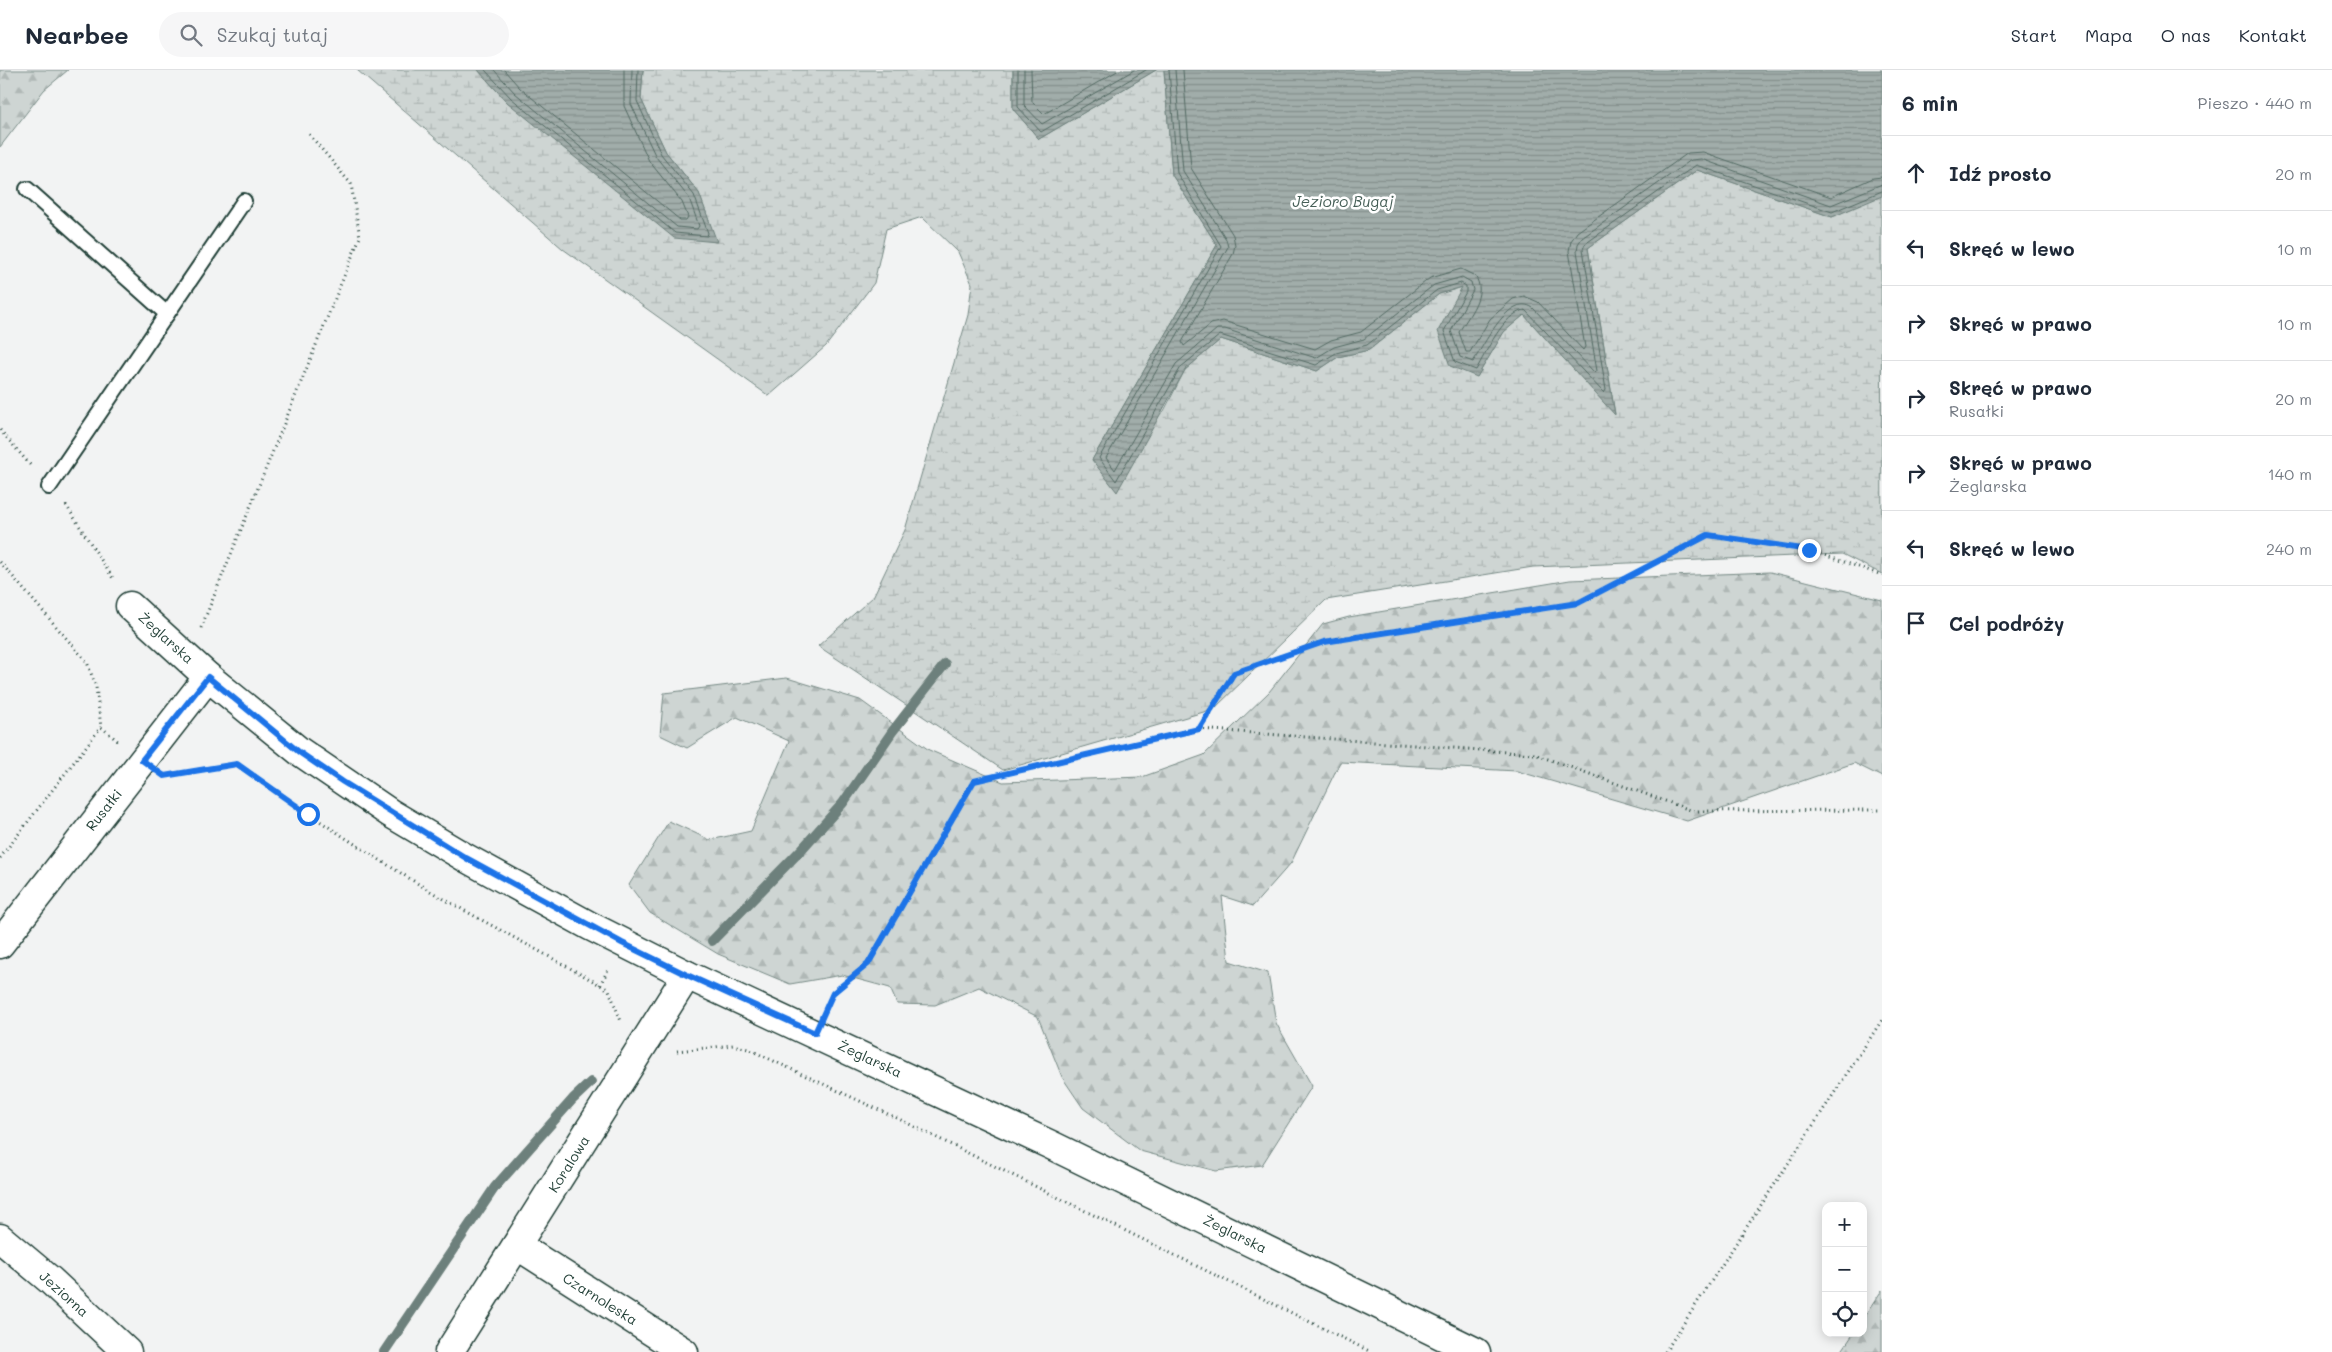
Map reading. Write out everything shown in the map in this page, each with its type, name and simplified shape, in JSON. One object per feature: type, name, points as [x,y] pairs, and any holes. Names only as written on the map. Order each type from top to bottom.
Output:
[{"type":"street","name":"Żeglarska","points":[[130,606],[208,677],[299,752],[390,813],[466,858],[590,926],[687,975],[1051,1144],[1476,1352]]},
{"type":"street","name":"Rusałki","points":[[0,944],[208,677]]},
{"type":"street","name":"Koralowa","points":[[449,1352],[518,1246],[687,975]]},
{"type":"street","name":"Jeziorna","points":[[0,1238],[50,1280],[126,1352]]},
{"type":"street","name":"Czarnoleska","points":[[518,1246],[684,1352]]},
{"type":"lane","points":[[27,189],[167,314]]},
{"type":"lane","points":[[49,487],[244,201]]},
{"type":"path","points":[[186,656],[201,627],[360,237],[351,184],[309,134]]},
{"type":"path","name":"Żeglarska","points":[[0,430],[49,487],[62,498],[130,606]]},
{"type":"path","points":[[1199,729],[1234,673],[1324,642],[1578,603],[1708,535],[1809,550],[1882,575]]},
{"type":"path","points":[[0,562],[87,662],[96,687],[101,727],[142,760],[164,776],[237,764],[308,814],[374,856],[432,891],[610,990],[618,1019],[623,1023]]},
{"type":"path","points":[[0,858],[101,727]]},
{"type":"path","points":[[815,1033],[833,993],[868,964],[974,781],[1199,729],[1534,754],[1693,811],[1882,810]]},
{"type":"path","points":[[1665,1352],[1882,1020]]},
{"type":"path","points":[[675,1051],[733,1045],[748,1049],[912,1125],[1371,1352]]},
{"type":"green space","points":[[0,70],[68,70],[44,90],[0,147]]},
{"type":"green space","points":[[357,70],[478,70],[507,102],[716,242],[699,193],[666,152],[641,99],[643,70],[1013,70],[1013,109],[1039,139],[1156,70],[1164,70],[1172,175],[1217,245],[1092,460],[1164,411],[1185,370],[1221,339],[1317,371],[1338,357],[1369,350],[1439,294],[1463,287],[1477,377],[1504,331],[1524,315],[1615,414],[1588,248],[1697,170],[1832,217],[1881,195],[1882,574],[1842,554],[1533,567],[1326,600],[1214,709],[1003,770],[818,646],[873,597],[905,530],[968,315],[972,284],[958,252],[922,217],[886,229],[874,283],[826,346],[769,396],[563,249]]},
{"type":"green space","points":[[1770,572],[1882,600],[1882,777],[1854,763],[1687,821],[1517,771],[1340,762],[1291,863],[1253,906],[1222,896],[1229,961],[1268,973],[1276,1023],[1312,1086],[1262,1165],[1216,1171],[1140,1151],[1083,1108],[1062,1077],[1038,1017],[979,987],[935,1005],[897,1004],[890,988],[842,975],[790,984],[718,954],[650,913],[629,885],[669,821],[710,840],[751,831],[789,741],[737,717],[687,748],[660,735],[664,693],[787,678],[860,700],[929,750],[1003,782],[1142,777],[1204,755],[1269,692],[1323,624],[1349,617],[1570,580]]},
{"type":"green space","points":[[1882,1290],[1882,1352],[1841,1352],[1851,1337],[1867,1337],[1867,1313]]},
{"type":"water","points":[[478,70],[643,70],[641,99],[666,152],[699,193],[717,242],[674,238],[507,102]]},
{"type":"water","points":[[1013,70],[1156,70],[1039,139],[1013,109]]},
{"type":"water","name":"Jezioro Bugaj","points":[[1164,70],[1882,70],[1882,196],[1832,217],[1697,170],[1588,248],[1615,415],[1524,315],[1504,332],[1477,377],[1450,366],[1438,331],[1462,287],[1439,294],[1369,350],[1338,357],[1317,371],[1221,339],[1185,370],[1117,492],[1092,460],[1217,245],[1172,175]]},
{"type":"waterway","points":[[712,941],[801,850],[843,803],[892,732],[945,664]]},
{"type":"waterway","points":[[384,1352],[495,1187],[573,1099],[591,1082]]},
{"type":"route","points":[[308,814],[237,764],[164,776],[142,760],[208,677],[299,752],[390,813],[466,858],[622,943],[687,975],[815,1033],[833,993],[868,964],[974,781],[1199,729],[1234,673],[1324,642],[1578,603],[1708,535],[1809,550]]}]
